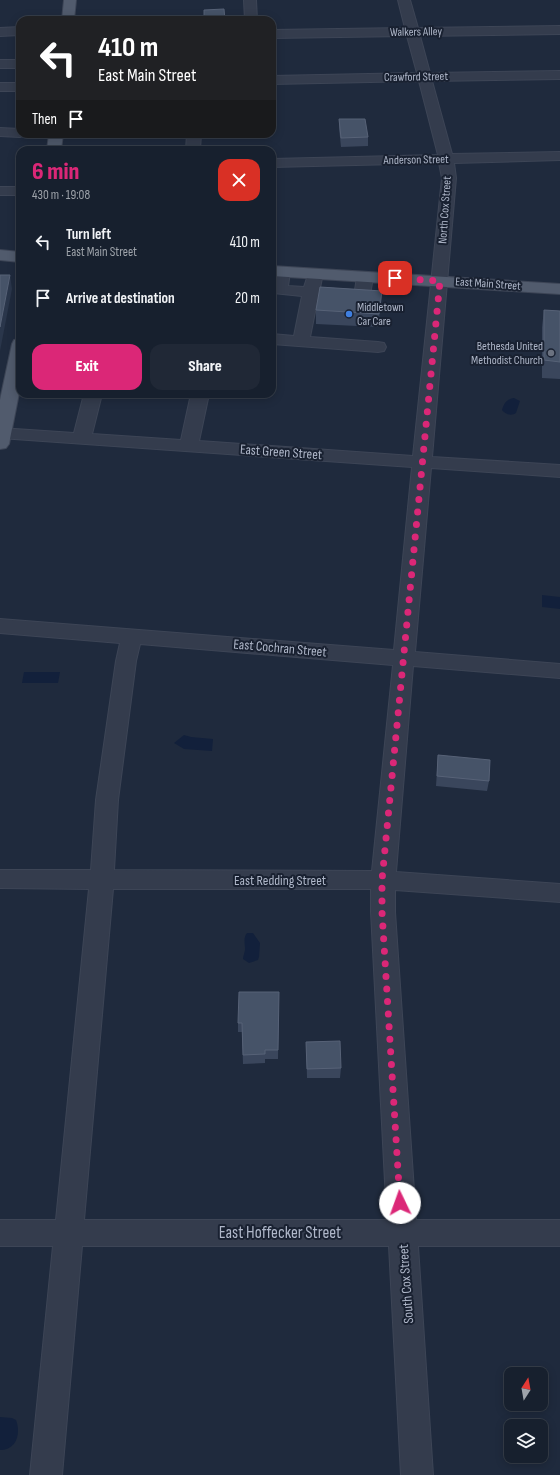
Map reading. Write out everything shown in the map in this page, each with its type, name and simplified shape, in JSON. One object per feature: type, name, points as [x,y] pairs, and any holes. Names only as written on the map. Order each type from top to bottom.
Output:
[{"type":"main road","points":[[68,16],[70,0]]},
{"type":"main road","points":[[0,255],[16,257]]},
{"type":"main road","name":"East Main Street","points":[[277,272],[440,281],[560,290]]},
{"type":"main road","points":[[1,436],[16,380]]},
{"type":"street","points":[[250,0],[251,16]]},
{"type":"street","name":"North Cox Street","points":[[404,0],[446,159],[449,178],[440,281]]},
{"type":"street","name":"Walkers Alley","points":[[276,34],[560,30]]},
{"type":"street","points":[[0,58],[16,58]]},
{"type":"street","points":[[0,64],[16,64]]},
{"type":"street","name":"Crawford Street","points":[[276,80],[560,75]]},
{"type":"street","points":[[0,87],[16,87]]},
{"type":"street","points":[[0,132],[16,133]]},
{"type":"street","name":"Anderson Street","points":[[276,163],[560,156]]},
{"type":"street","points":[[0,191],[16,191]]},
{"type":"street","points":[[277,272],[279,290],[362,295],[365,277]]},
{"type":"street","points":[[301,342],[315,274]]},
{"type":"street","name":"South Cox Street","points":[[417,1475],[382,912],[382,880],[440,281]]},
{"type":"street","points":[[276,339],[378,347]]},
{"type":"street","points":[[82,438],[92,398]]},
{"type":"street","points":[[189,445],[199,398]]},
{"type":"street","name":"East Green Street","points":[[1,436],[82,438],[560,471]]},
{"type":"street","name":"East Cochran Street","points":[[0,626],[560,671]]},
{"type":"street","points":[[46,1475],[102,880],[107,800],[126,661],[132,636]]},
{"type":"street","name":"East Redding Street","points":[[0,880],[382,880],[560,893]]},
{"type":"street","name":"East Hoffecker Street","points":[[0,1233],[560,1234]]},
{"type":"water","points":[[514,398],[520,401],[516,413],[507,414],[502,410],[504,405],[508,400]]},
{"type":"water","points":[[542,595],[560,597],[560,609],[542,607]]},
{"type":"water","points":[[24,672],[60,672],[58,683],[22,683]]},
{"type":"water","points":[[184,735],[213,739],[212,751],[184,749],[174,743]]},
{"type":"water","points":[[247,933],[253,933],[260,943],[258,960],[249,963],[243,959]]},
{"type":"water","points":[[0,1417],[12,1418],[16,1420],[18,1435],[14,1444],[6,1449],[0,1450]]},
{"type":"building","points":[[224,9],[225,16],[204,16],[204,10]]},
{"type":"building","points":[[339,119],[365,119],[368,137],[341,138]]},
{"type":"building","points":[[0,275],[10,275],[0,327]]},
{"type":"building","points":[[320,287],[382,291],[379,314],[316,310]]},
{"type":"building","points":[[544,310],[560,311],[560,362],[544,360]]},
{"type":"building","points":[[438,755],[490,760],[489,781],[437,776]]},
{"type":"building","points":[[239,992],[279,992],[278,1050],[265,1050],[265,1054],[243,1055],[242,1023],[238,1023]]},
{"type":"building","points":[[340,1041],[341,1068],[307,1069],[306,1042]]},
{"type":"place","name":"Middletown Car Care","points":[[349,314]]},
{"type":"place","name":"Bethesda United Methodist Church","points":[[551,353]]},
{"type":"route","points":[[395,278],[440,281],[382,880],[382,912],[400,1203]]}]
